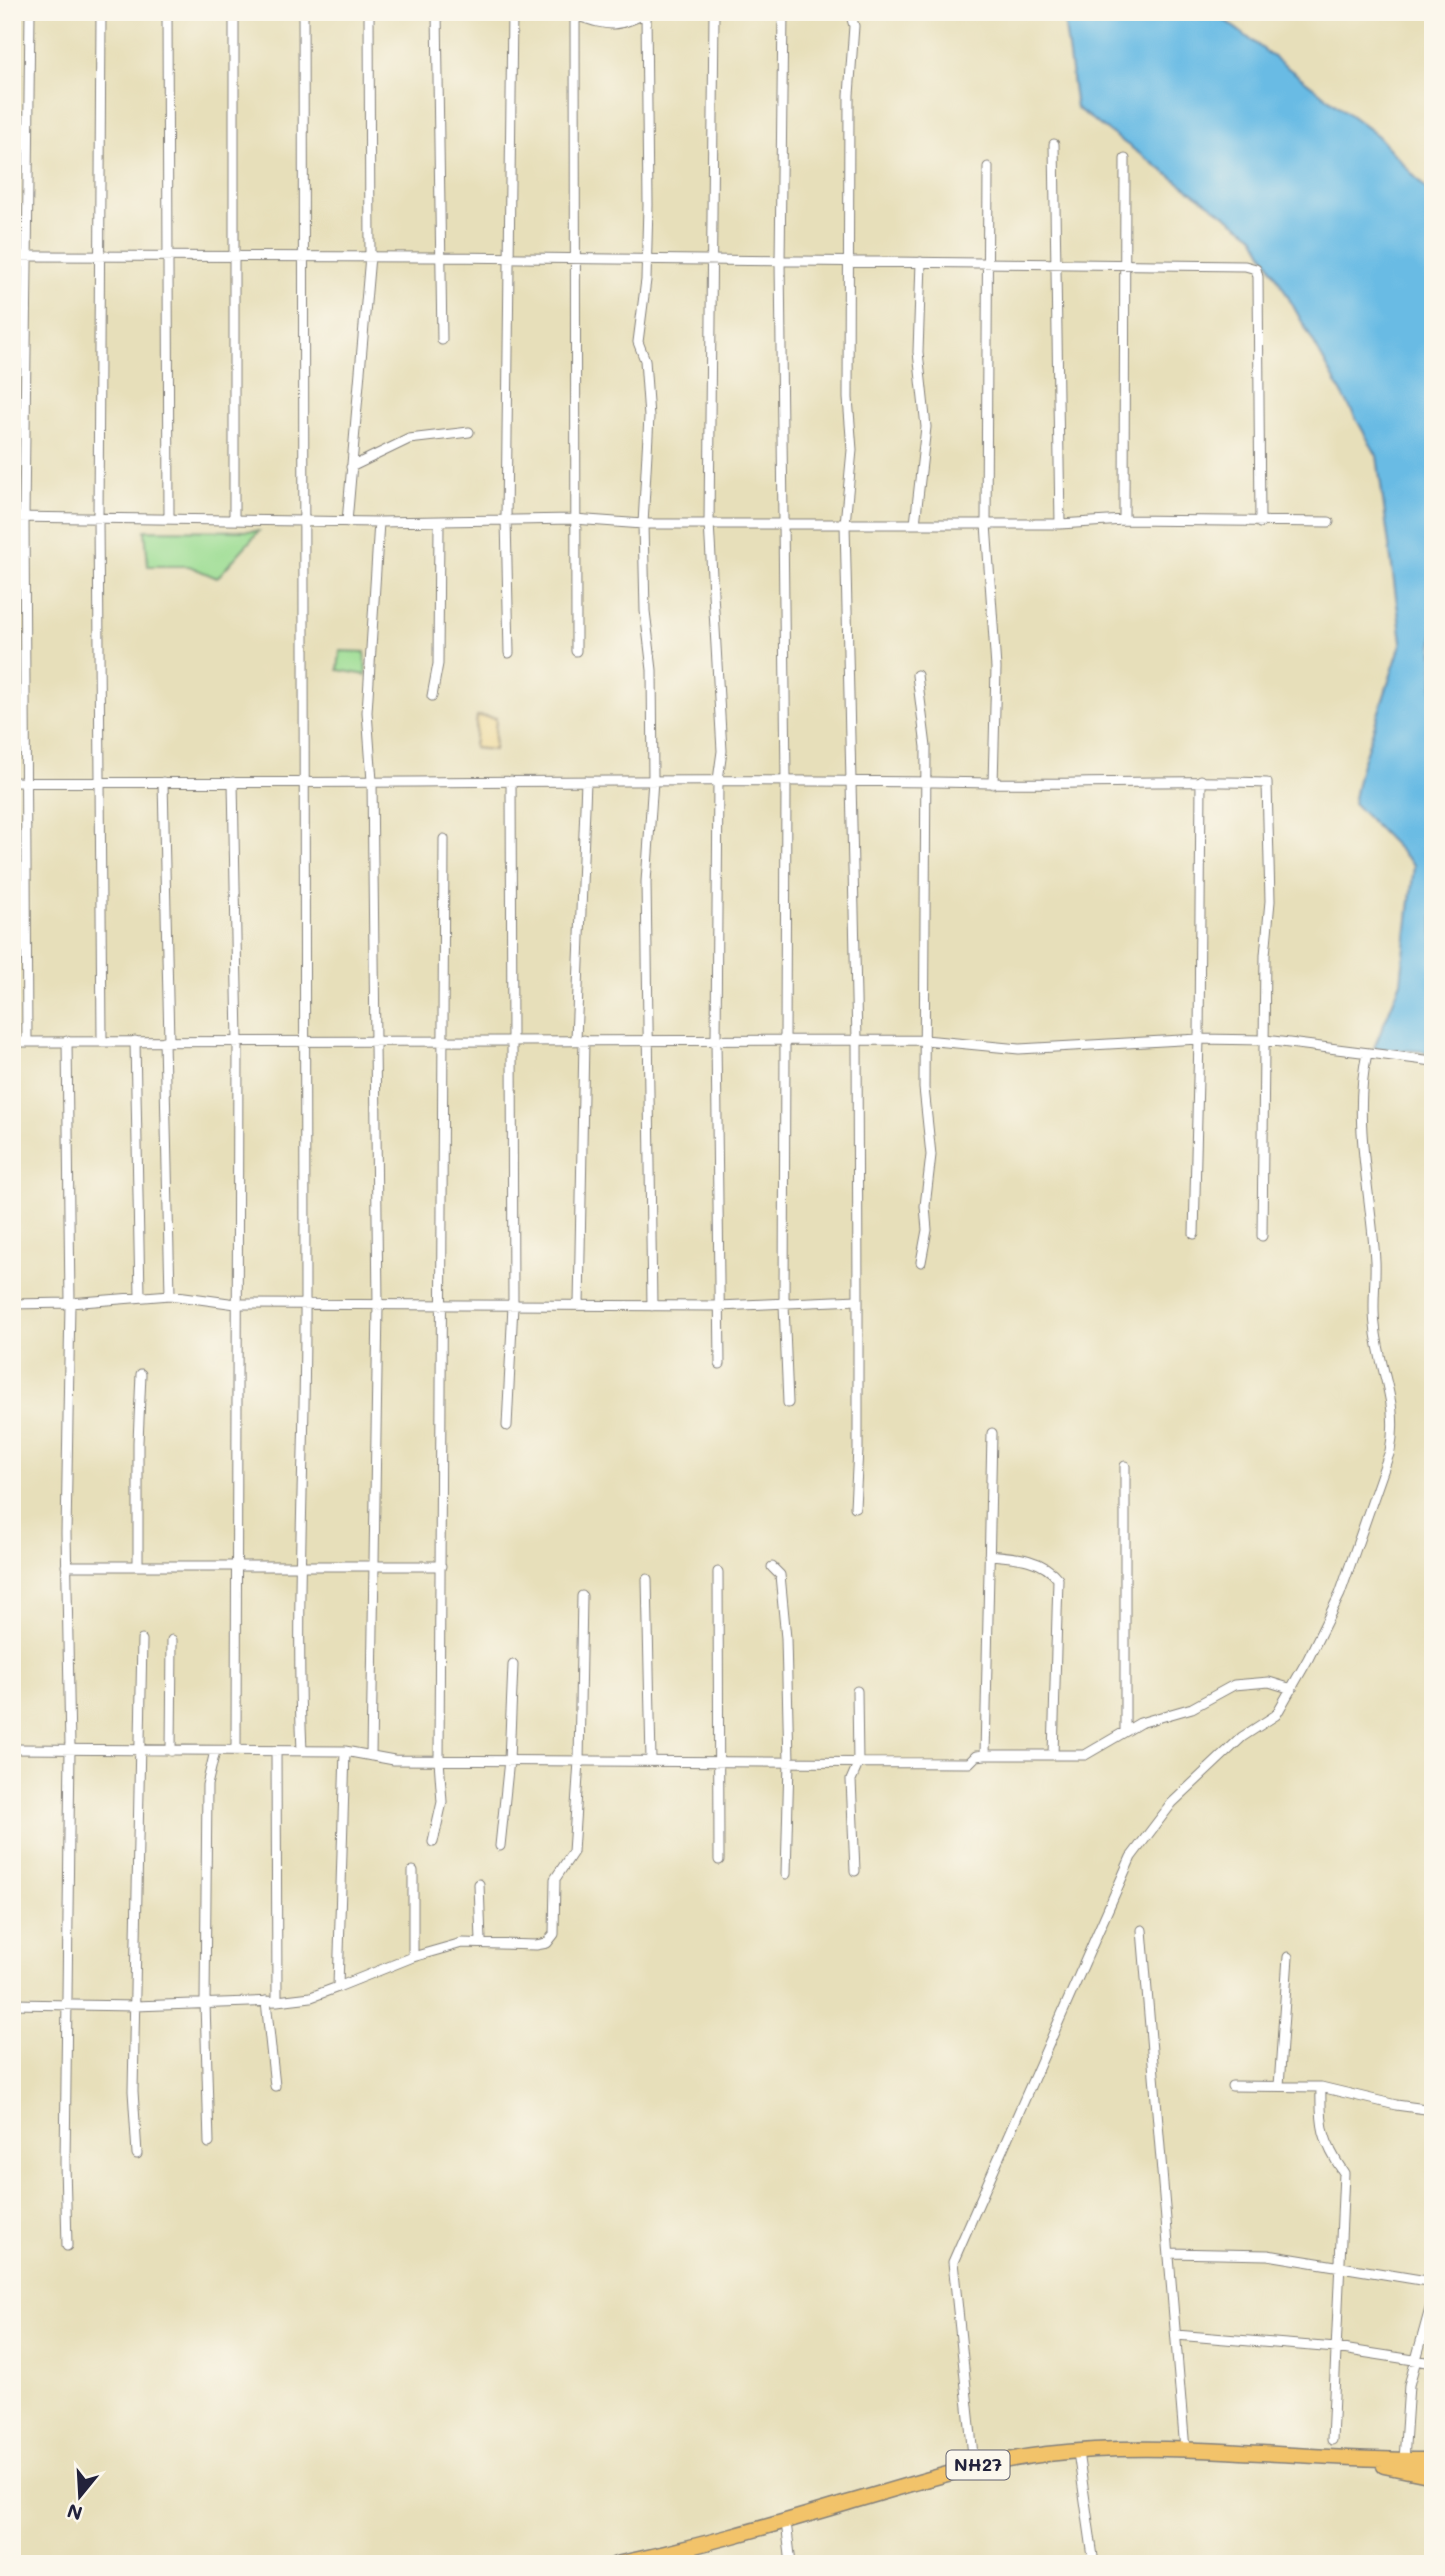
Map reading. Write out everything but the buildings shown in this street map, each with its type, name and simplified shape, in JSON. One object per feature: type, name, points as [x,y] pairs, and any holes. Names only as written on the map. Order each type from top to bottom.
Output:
[{"type":"highway","name":"NH27","points":[[616,2564],[786,2522],[974,2465],[1135,2447],[1352,2460],[1433,2460]]},
{"type":"highway","name":"NH27","points":[[1352,2460],[1433,2476]]},
{"type":"street","points":[[27,1042],[23,517],[30,12]]},
{"type":"street","points":[[101,12],[98,519],[102,1041]]},
{"type":"street","points":[[167,12],[169,519]]},
{"type":"street","points":[[234,12],[234,520]]},
{"type":"street","points":[[302,1751],[301,1566],[305,1304],[301,781],[305,521],[303,12]]},
{"type":"street","points":[[347,522],[370,256],[369,12]]},
{"type":"street","points":[[438,12],[442,340]]},
{"type":"street","points":[[509,653],[506,519],[512,12]]},
{"type":"street","points":[[714,12],[714,261],[709,523],[722,739],[718,780],[716,1040],[720,1364]]},
{"type":"street","points":[[783,12],[780,261],[786,780],[784,1304],[788,1403]]},
{"type":"street","points":[[850,12],[853,26],[849,95],[848,398],[852,450],[845,524],[857,1040],[859,1449],[855,1507]]},
{"type":"street","points":[[576,651],[575,14],[608,26],[628,24],[648,13],[646,261],[638,342],[645,360],[649,417],[643,524],[645,611],[652,670],[653,780],[646,882],[652,1306]]},
{"type":"street","points":[[1054,144],[1060,524]]},
{"type":"street","points":[[1124,520],[1125,159]]},
{"type":"street","points":[[988,167],[986,524],[996,668],[993,784]]},
{"type":"street","points":[[12,256],[848,260],[1256,269],[1260,523]]},
{"type":"street","points":[[915,524],[926,427],[918,352],[921,262]]},
{"type":"street","points":[[351,467],[410,439],[469,432]]},
{"type":"street","points":[[12,517],[439,523],[574,519],[643,524],[1060,524],[1124,520],[1329,522]]},
{"type":"street","points":[[371,1756],[378,1304],[372,781],[367,712],[379,522]]},
{"type":"street","points":[[432,696],[438,664],[439,523]]},
{"type":"street","points":[[917,676],[926,747],[924,1088],[931,1155],[925,1206],[928,1230],[921,1262]]},
{"type":"street","points":[[12,782],[850,780],[993,784],[1201,780],[1267,783],[1270,901],[1265,955],[1262,1236]]},
{"type":"street","points":[[1194,1234],[1201,780]]},
{"type":"street","points":[[507,1426],[513,1305],[511,781]]},
{"type":"street","points":[[579,1305],[580,1040],[586,781]]},
{"type":"street","points":[[163,782],[170,1296]]},
{"type":"street","points":[[233,782],[238,1041],[236,1751]]},
{"type":"street","points":[[433,1842],[442,1802],[439,1760],[444,839]]},
{"type":"street","points":[[12,1042],[925,1040],[1019,1049],[1199,1039],[1265,1040],[1433,1061]]},
{"type":"street","points":[[67,1041],[70,1303],[66,1566],[70,1748],[66,2006],[67,2246]]},
{"type":"street","points":[[135,1041],[140,1296]]},
{"type":"street","points":[[974,2465],[953,2262],[1130,1857],[1172,1803],[1242,1737],[1276,1715],[1340,1594],[1394,1429],[1393,1402],[1375,1328],[1375,1263],[1359,1101],[1367,1053]]},
{"type":"street","points":[[12,1304],[70,1303],[140,1296],[170,1296],[236,1304],[719,1306],[858,1300]]},
{"type":"street","points":[[138,1565],[141,1374]]},
{"type":"street","points":[[985,1755],[992,1433]]},
{"type":"street","points":[[1125,1466],[1125,1731]]},
{"type":"street","points":[[989,1555],[1040,1564],[1051,1569],[1058,1578],[1053,1755]]},
{"type":"street","points":[[66,1566],[441,1566]]},
{"type":"street","points":[[772,1567],[780,1575],[786,1638],[789,1762],[786,1874]]},
{"type":"street","points":[[719,1572],[719,1860]]},
{"type":"street","points":[[647,1579],[651,1761]]},
{"type":"street","points":[[12,2004],[135,2006],[205,2001],[277,2001],[311,1997],[413,1957],[462,1942],[536,1945],[547,1943],[554,1934],[555,1879],[573,1852],[579,1761],[583,1596]]},
{"type":"street","points":[[137,2154],[133,2091],[142,1640]]},
{"type":"street","points":[[171,1751],[172,1640]]},
{"type":"street","points":[[500,1846],[509,1760],[513,1665]]},
{"type":"street","points":[[12,1749],[345,1751],[394,1760],[970,1763],[976,1756],[985,1755],[1085,1755],[1140,1723],[1192,1708],[1234,1685],[1269,1682],[1292,1689]]},
{"type":"street","points":[[855,1871],[851,1780],[858,1764],[857,1691]]},
{"type":"street","points":[[209,2144],[205,2001],[207,1785],[215,1751]]},
{"type":"street","points":[[276,1751],[277,2001]]},
{"type":"street","points":[[338,1987],[345,1751]]},
{"type":"street","points":[[413,1871],[413,1957]]},
{"type":"street","points":[[479,1884],[481,1941]]},
{"type":"street","points":[[1142,1930],[1185,2450]]},
{"type":"street","points":[[1279,2086],[1288,1957]]},
{"type":"street","points":[[266,2001],[275,2086]]},
{"type":"street","points":[[1232,2086],[1321,2087],[1396,2105],[1433,2110]]},
{"type":"street","points":[[1321,2087],[1320,2119],[1325,2142],[1345,2173],[1332,2440]]},
{"type":"street","points":[[1169,2253],[1268,2255],[1433,2282]]},
{"type":"street","points":[[1404,2460],[1407,2399],[1414,2360],[1433,2298]]},
{"type":"street","points":[[1176,2334],[1336,2348],[1433,2363]]},
{"type":"street","points":[[1078,2452],[1094,2564]]},
{"type":"street","points":[[786,2522],[791,2564]]},
{"type":"green space","points":[[145,530],[259,531],[217,578],[189,566],[148,566]]},
{"type":"green space","points":[[340,651],[365,652],[366,675],[338,670]]},
{"type":"sand","points":[[477,716],[496,718],[494,750],[474,748]]},
{"type":"water","points":[[1063,12],[1214,12],[1378,136],[1433,197],[1433,1052],[1374,1048],[1401,982],[1414,865],[1353,803],[1360,770],[1402,641],[1377,456],[1254,236],[1076,108]]}]
